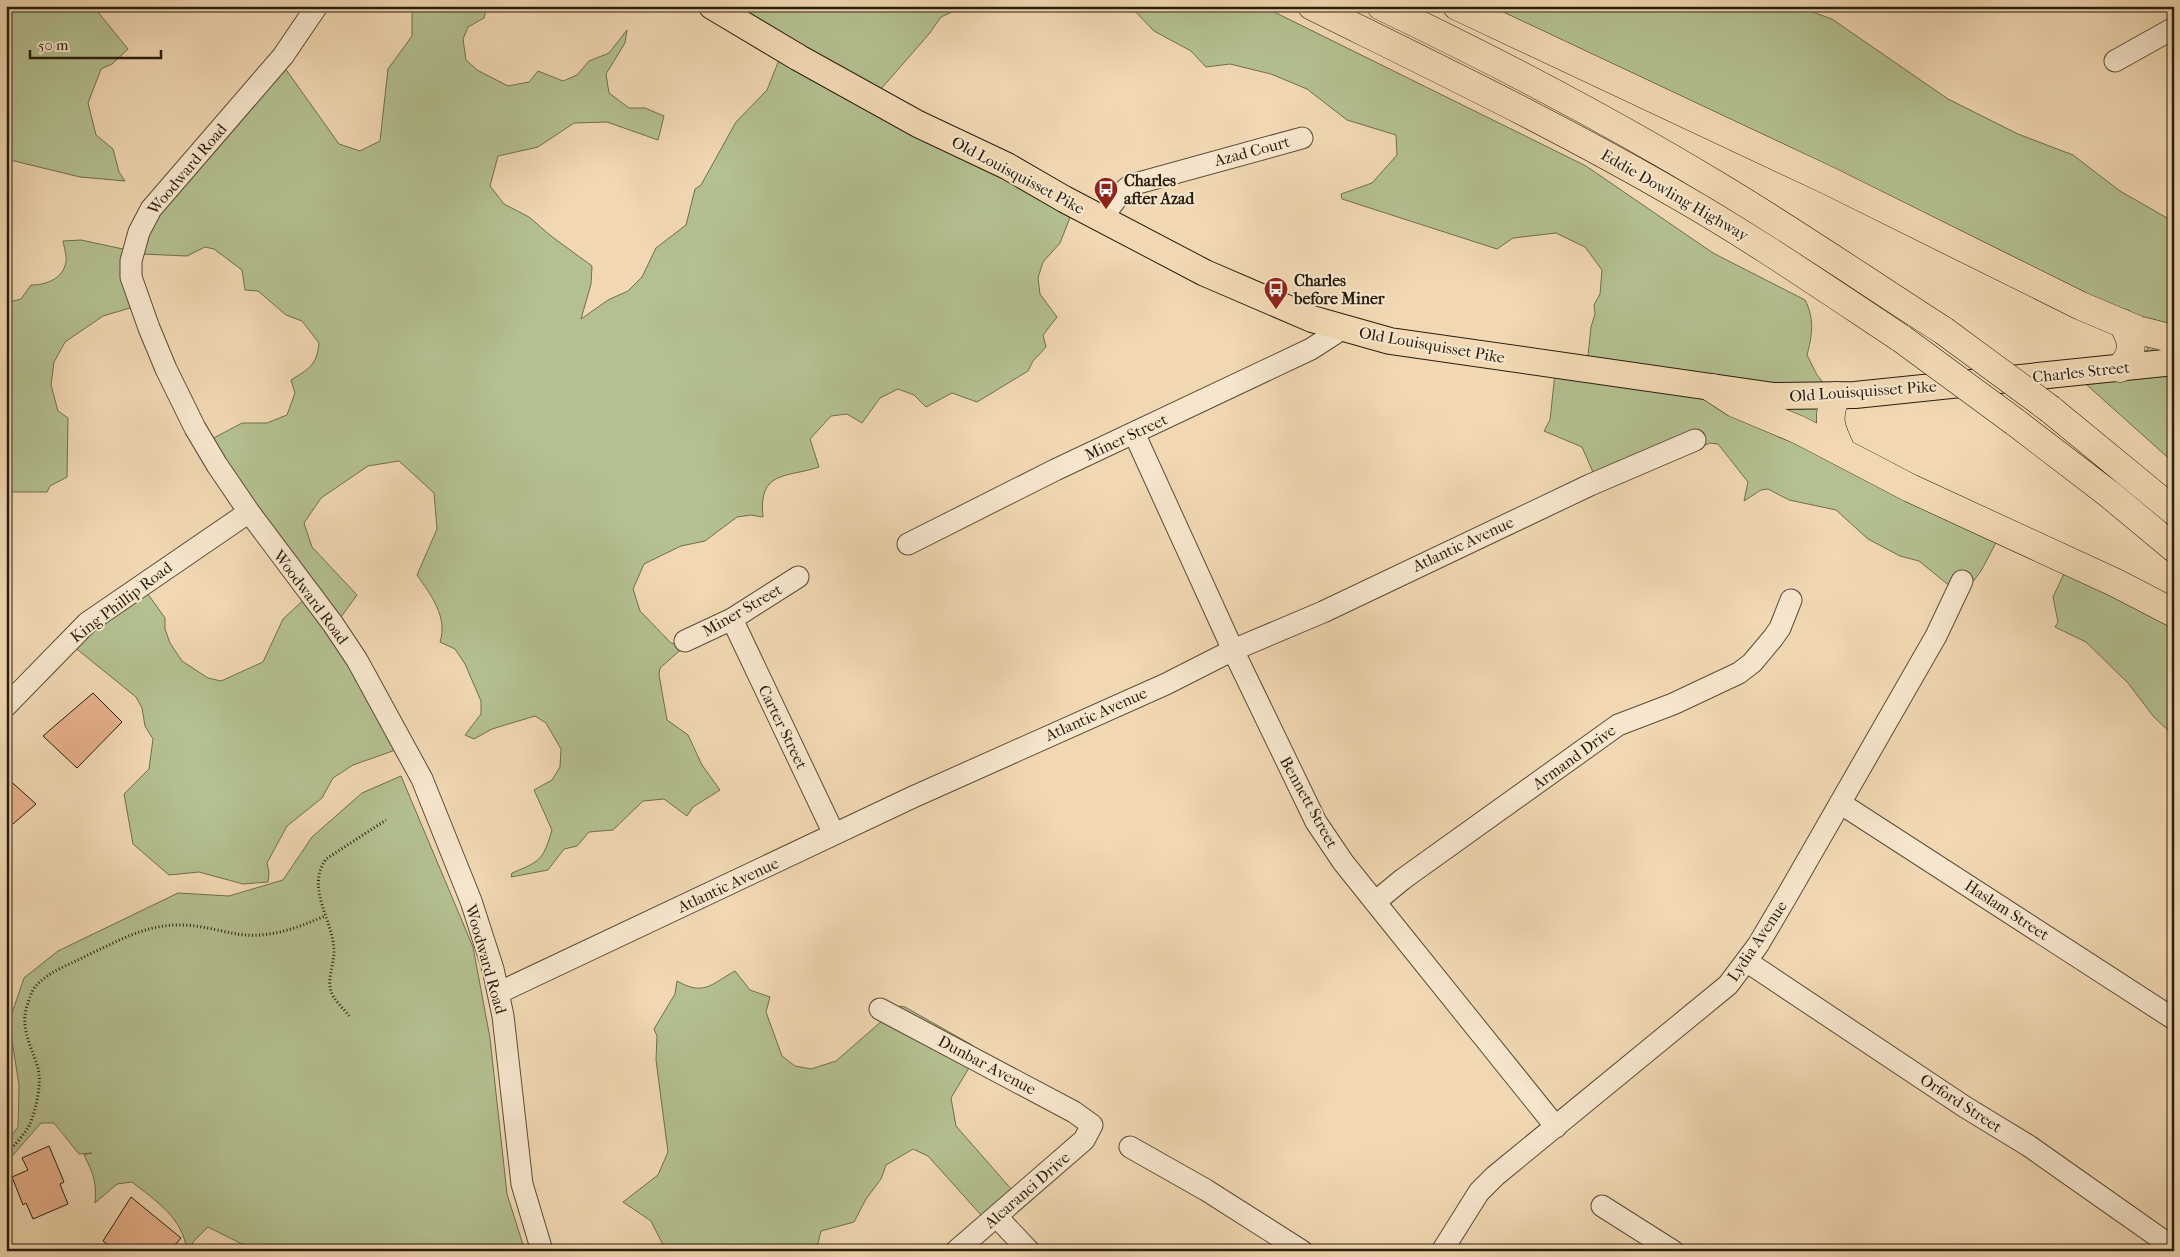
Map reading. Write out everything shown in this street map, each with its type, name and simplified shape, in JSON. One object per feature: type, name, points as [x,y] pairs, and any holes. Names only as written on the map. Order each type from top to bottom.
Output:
[{"type":"highway","name":"Eddie Dowling Highway","points":[[1312,6],[1476,87],[1612,158],[1742,234],[1902,339],[2015,422],[2174,548]]},
{"type":"highway","name":"Eddie Dowling Highway","points":[[1381,6],[1519,74],[1708,180],[1774,220],[1944,331],[2050,409],[2174,511]]},
{"type":"highway","points":[[1458,6],[1829,181],[2081,306],[2122,323],[2174,339]]},
{"type":"highway","points":[[2120,368],[2127,361],[2131,344],[2131,338],[2122,323]]},
{"type":"highway","points":[[1712,388],[1734,403],[1799,430],[1910,488],[2116,583],[2174,613]]},
{"type":"highway","points":[[1836,396],[1830,411],[1830,420],[1833,435],[1842,452]]},
{"type":"main road","name":"Old Louisquisset Pike","points":[[712,6],[799,58],[918,124],[1007,166],[1101,219],[1204,273],[1282,307],[1342,329],[1390,341],[1774,396],[1836,396],[1988,381]]},
{"type":"main road","name":"Charles Street","points":[[1988,381],[2174,362]]},
{"type":"street","name":"Woodward Road","points":[[317,6],[283,56],[151,209],[140,232],[132,261],[131,276],[166,369],[195,428],[217,465],[249,512],[348,646],[422,779],[474,911],[493,969],[510,1066],[522,1184],[542,1251]]},
{"type":"street","points":[[2115,61],[2174,28]]},
{"type":"street","name":"Azad Court","points":[[1101,219],[1120,194],[1131,185],[1302,138]]},
{"type":"street","name":"Miner Street","points":[[908,544],[1311,349],[1342,329]]},
{"type":"street","name":"Bennett Street","points":[[1134,433],[1233,650],[1316,822],[1343,862],[1556,1126]]},
{"type":"street","name":"Atlantic Avenue","points":[[498,993],[1059,730],[1166,684],[1233,650],[1324,612],[1512,521],[1695,440]]},
{"type":"street","name":"King Phillip Road","points":[[6,706],[87,623],[249,512]]},
{"type":"street","name":"Miner Street","points":[[685,641],[732,619],[798,577]]},
{"type":"street","name":"Lydia Avenue","points":[[1442,1251],[1479,1192],[1495,1176],[1728,985],[1758,945],[1936,636],[1962,581]]},
{"type":"street","name":"Armand Drive","points":[[1375,902],[1403,879],[1618,725],[1673,704],[1739,673],[1752,663],[1773,638],[1780,628],[1791,600]]},
{"type":"street","name":"Carter Street","points":[[732,619],[834,834]]},
{"type":"street","name":"Haslam Street","points":[[1840,803],[2174,1019]]},
{"type":"street","name":"Orford Street","points":[[1746,961],[1965,1107],[2029,1146],[2174,1248]]},
{"type":"street","name":"Dunbar Avenue","points":[[880,1009],[1065,1107],[1092,1125]]},
{"type":"street","name":"Alcaranci Drive","points":[[956,1251],[1084,1140],[1092,1125]]},
{"type":"street","points":[[1130,1147],[1206,1190],[1302,1251]]},
{"type":"street","points":[[1602,1206],[1673,1251]]},
{"type":"street","points":[[997,1217],[1029,1251]]},
{"type":"path","points":[[349,1016],[330,991],[334,954],[333,936],[320,901],[320,867],[326,859],[386,820]]},
{"type":"path","points":[[6,1153],[29,1126],[33,1115],[38,1085],[38,1070],[27,1039],[24,1012],[35,986],[44,979],[62,968],[134,934],[155,927],[182,924],[239,934],[270,935],[325,916]]},
{"type":"green space","points":[[6,6],[93,6],[128,49],[112,64],[101,69],[88,103],[96,135],[113,149],[119,172],[125,181],[80,177],[6,159]]},
{"type":"green space","points":[[412,6],[487,6],[484,18],[468,27],[463,39],[466,60],[477,70],[508,86],[529,82],[538,71],[563,81],[577,75],[589,61],[609,53],[627,30],[625,43],[606,74],[609,93],[629,108],[645,108],[664,116],[658,140],[607,122],[574,123],[538,147],[498,156],[490,186],[504,204],[529,217],[592,266],[591,284],[581,319],[608,300],[628,291],[642,277],[656,248],[686,225],[695,189],[701,185],[736,122],[767,90],[783,50],[713,6],[965,6],[941,17],[929,34],[874,97],[1075,205],[1060,243],[1043,262],[1038,278],[1040,294],[1057,317],[1043,335],[1046,347],[1033,361],[1028,371],[977,402],[952,393],[926,407],[914,395],[898,389],[880,398],[862,423],[847,414],[831,416],[810,439],[819,467],[785,475],[770,483],[765,491],[763,517],[751,515],[737,517],[705,541],[681,546],[644,564],[633,589],[640,611],[671,643],[685,646],[660,668],[659,675],[667,720],[688,735],[702,765],[720,790],[693,807],[687,816],[664,799],[643,801],[613,830],[589,832],[577,846],[564,849],[548,870],[511,877],[512,873],[540,858],[546,848],[552,830],[534,790],[552,780],[560,767],[561,749],[546,723],[535,716],[492,729],[474,739],[465,735],[481,714],[481,701],[465,664],[455,649],[440,642],[442,624],[440,615],[433,598],[417,575],[437,529],[434,493],[399,461],[368,466],[321,498],[304,523],[312,547],[357,595],[341,617],[404,747],[353,765],[333,778],[322,798],[287,826],[267,863],[269,872],[268,882],[243,884],[199,872],[169,875],[133,844],[124,794],[149,769],[153,739],[145,726],[142,708],[136,697],[73,646],[145,590],[165,618],[165,629],[170,643],[182,661],[208,678],[221,681],[263,662],[283,619],[308,596],[208,441],[242,423],[267,423],[287,415],[295,393],[291,380],[311,366],[316,357],[319,343],[302,321],[286,315],[258,291],[245,290],[242,270],[214,249],[205,247],[187,256],[141,254],[140,305],[103,316],[65,342],[54,362],[51,385],[58,411],[68,418],[67,477],[50,486],[47,492],[6,492],[6,303],[21,299],[31,285],[42,284],[58,277],[64,268],[66,260],[63,241],[81,240],[132,251],[144,227],[282,64],[339,144],[360,151],[380,141],[388,69],[412,36]]},
{"type":"green space","points":[[1130,6],[1262,6],[1586,166],[1713,253],[1805,300],[1812,328],[1807,355],[1817,375],[1835,398],[1835,405],[1816,420],[1838,447],[1999,537],[1981,571],[1962,596],[1919,561],[1900,556],[1868,539],[1836,510],[1789,500],[1768,489],[1761,490],[1744,501],[1748,482],[1718,444],[1710,443],[1610,484],[1599,486],[1582,447],[1544,431],[1550,420],[1555,373],[1586,375],[1591,327],[1595,314],[1594,305],[1600,294],[1602,270],[1585,247],[1556,233],[1513,238],[1497,249],[1342,199],[1341,194],[1372,183],[1397,155],[1396,135],[1347,120],[1307,89],[1271,74],[1230,64],[1206,67],[1191,51],[1154,31]]},
{"type":"green space","points":[[1460,6],[1796,6],[1832,19],[1948,99],[2018,134],[2073,155],[2120,191],[2174,222],[2174,463],[2078,377],[2133,362],[2148,349],[2143,340]]},
{"type":"green space","points":[[2070,561],[2174,612],[2174,736],[2153,716],[2128,683],[2086,642],[2055,627],[2058,622],[2053,597]]},
{"type":"green space","points":[[401,776],[473,947],[490,1038],[507,1194],[525,1251],[256,1251],[208,1227],[193,1242],[192,1251],[187,1251],[180,1229],[167,1211],[132,1182],[117,1184],[95,1203],[94,1178],[84,1155],[92,1153],[79,1154],[54,1123],[41,1123],[6,1163],[6,1142],[18,1127],[19,1085],[9,1022],[24,978],[58,951],[178,893],[229,896],[283,880],[312,837],[362,793]]},
{"type":"green space","points":[[735,971],[750,990],[770,997],[766,1012],[782,1056],[795,1066],[811,1069],[836,1061],[899,1006],[905,1007],[972,1045],[979,1051],[951,1098],[956,1126],[1019,1198],[990,1225],[928,1156],[913,1149],[886,1165],[881,1179],[866,1199],[854,1222],[821,1231],[816,1251],[666,1251],[651,1221],[623,1202],[658,1175],[668,1152],[656,1060],[657,1036],[654,1029],[675,994],[677,981],[694,988],[707,987]]},
{"type":"building","points":[[93,693],[122,722],[77,768],[43,736]]},
{"type":"building","points":[[6,777],[36,804],[6,830]]},
{"type":"building","points":[[49,1146],[64,1182],[60,1184],[68,1204],[33,1219],[26,1203],[23,1205],[12,1177],[28,1170],[22,1158]]},
{"type":"building","points":[[131,1197],[181,1238],[170,1251],[115,1251],[103,1241]]},
{"type":"place","name":"Charles after Azad","points":[[1106,210]]},
{"type":"place","name":"Charles before Miner","points":[[1276,310]]}]
